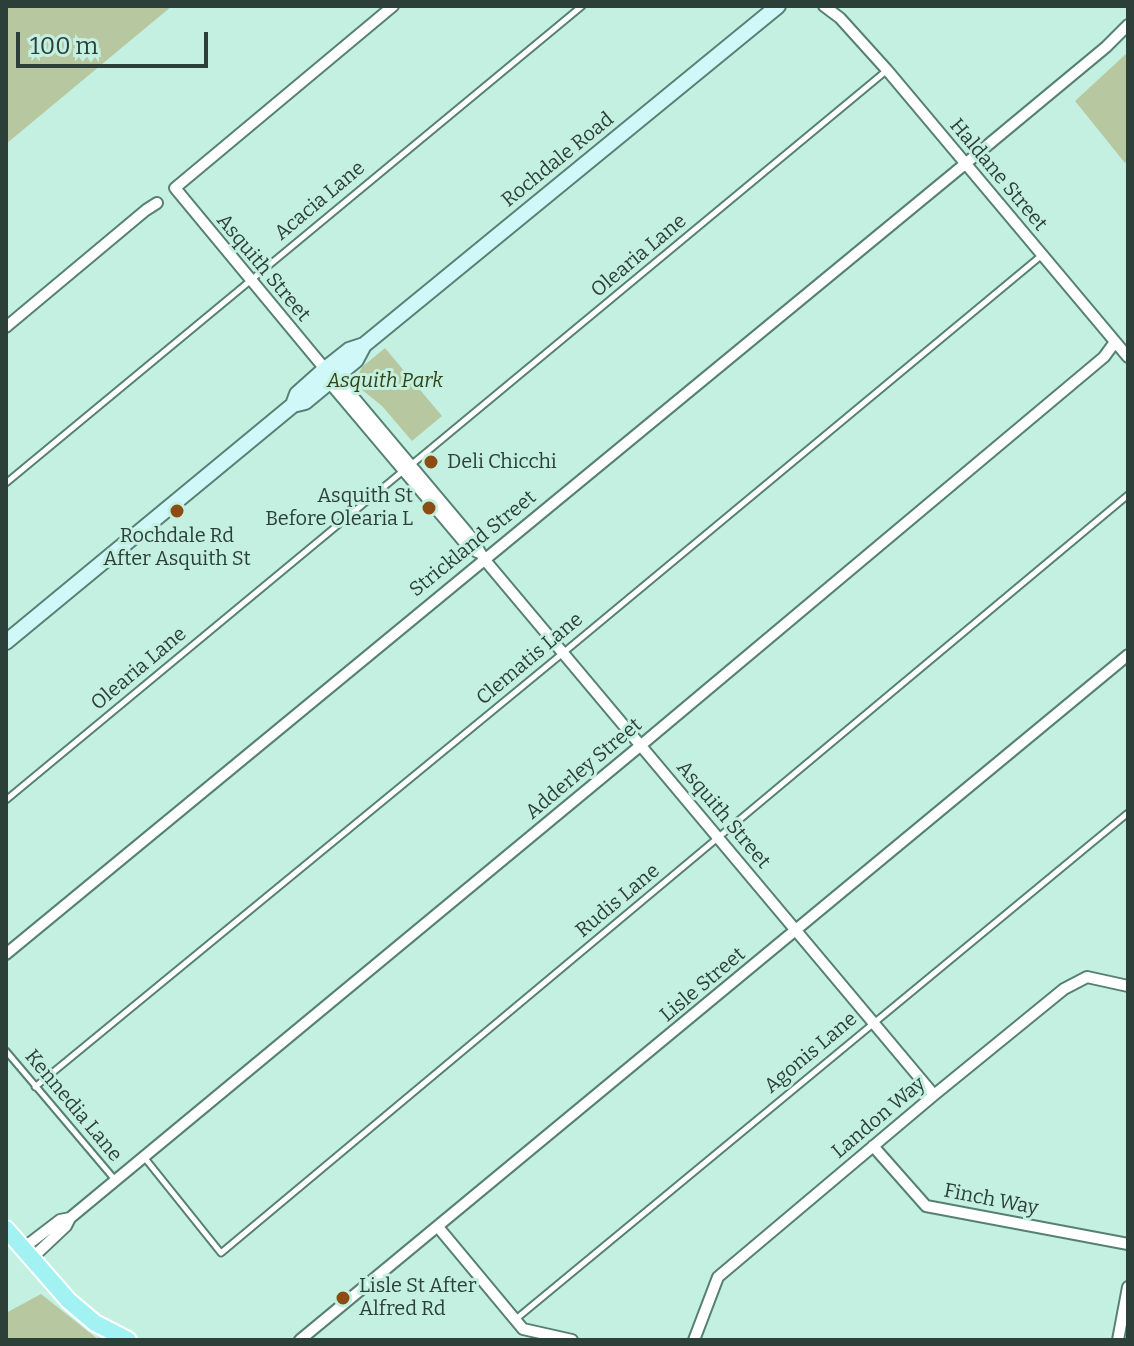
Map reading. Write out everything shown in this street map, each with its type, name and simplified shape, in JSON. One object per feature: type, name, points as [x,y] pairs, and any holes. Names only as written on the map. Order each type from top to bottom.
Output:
[{"type":"main road","name":"Rochdale Road","points":[[6,642],[293,405],[305,402],[330,376],[356,360],[364,345],[777,6]]},
{"type":"main road","points":[[6,1229],[69,1301],[95,1323],[128,1340]]},
{"type":"street","name":"Asquith Street","points":[[393,6],[175,188],[408,468],[464,542],[484,559],[934,1095]]},
{"type":"street","name":"Haldane Street","points":[[824,6],[840,18],[887,70],[1128,357]]},
{"type":"street","name":"Haldane Street","points":[[834,6],[840,18]]},
{"type":"street","name":"Strickland Street","points":[[6,954],[965,164],[1106,47],[1128,25]]},
{"type":"street","points":[[6,327],[157,203]]},
{"type":"street","name":"Adderley Street","points":[[26,1254],[66,1226],[70,1218],[640,746],[1104,357],[1115,342]]},
{"type":"street","name":"Lisle Street","points":[[300,1340],[1128,655]]},
{"type":"street","name":"Landon Way","points":[[694,1340],[718,1277],[934,1095],[1064,989],[1087,977],[1128,986]]},
{"type":"street","name":"Finch Way","points":[[873,1146],[926,1206],[1128,1244]]},
{"type":"street","points":[[438,1227],[523,1329],[572,1340]]},
{"type":"street","points":[[1118,1340],[1128,1287]]},
{"type":"lane","name":"Acacia Lane","points":[[6,483],[582,6]]},
{"type":"lane","name":"Olearia Lane","points":[[6,800],[887,70]]},
{"type":"lane","name":"Clematis Lane","points":[[35,1087],[1042,255]]},
{"type":"lane","name":"Rudis Lane","points":[[144,1157],[221,1253],[1128,495]]},
{"type":"lane","name":"Agonis Lane","points":[[516,1319],[1128,813]]},
{"type":"lane","name":"Kennedia Lane","points":[[6,1051],[116,1181]]},
{"type":"green space","points":[[6,6],[172,6],[6,144]]},
{"type":"green space","points":[[1128,52],[1128,160],[1125,163],[1075,101]]},
{"type":"green space","name":"Asquith Park","points":[[385,348],[442,416],[412,441],[382,406],[361,389],[357,377],[362,367]]},
{"type":"green space","points":[[41,1294],[99,1340],[6,1340],[6,1313]]},
{"type":"place","name":"Deli Chicchi","points":[[431,462]]},
{"type":"place","name":"Asquith St Before Olearia L","points":[[429,508]]},
{"type":"place","name":"Rochdale Rd After Asquith St","points":[[177,511]]},
{"type":"place","name":"Lisle St After Alfred Rd","points":[[343,1298]]}]
